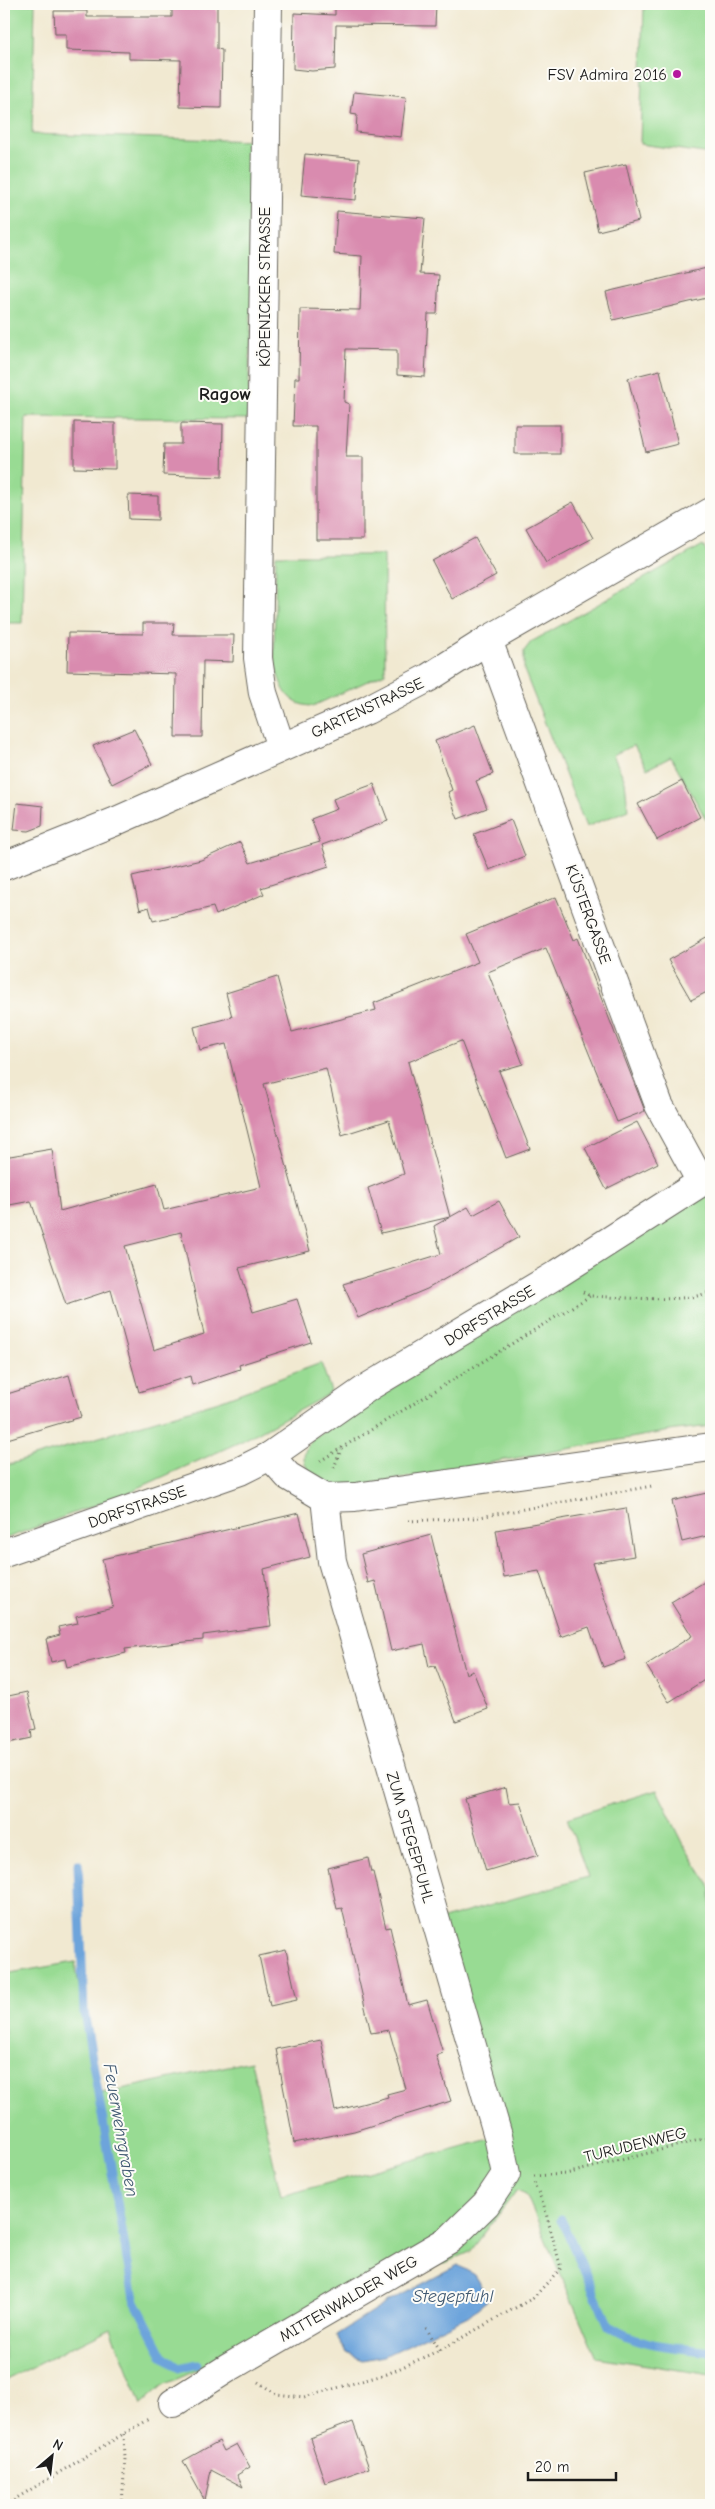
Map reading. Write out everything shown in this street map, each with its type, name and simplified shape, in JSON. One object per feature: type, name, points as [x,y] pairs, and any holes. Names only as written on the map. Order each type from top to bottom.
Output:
[{"type":"street","name":"KÖPENICKER STRASSE","points":[[268,4],[258,658],[263,693],[281,747]]},
{"type":"street","name":"GARTENSTRASSE","points":[[4,866],[114,822],[375,705],[428,678],[488,640],[711,512]]},
{"type":"street","name":"KÜSTERGASSE","points":[[488,640],[659,1105],[706,1179]]},
{"type":"street","name":"DORFSTRASSE","points":[[4,1553],[240,1471],[270,1456],[370,1386],[559,1273],[706,1179]]},
{"type":"street","points":[[270,1456],[288,1476],[325,1498],[354,1497],[711,1447]]},
{"type":"street","name":"ZUM STEGEPFUHL","points":[[325,1498],[332,1561],[498,2136],[519,2175]]},
{"type":"street","name":"MITTENWALDER WEG","points":[[174,2403],[228,2368],[450,2240],[486,2204],[519,2175]]},
{"type":"path","points":[[559,1273],[590,1296]]},
{"type":"path","points":[[288,1476],[305,1470],[590,1296],[693,1297],[711,1291]]},
{"type":"path","points":[[406,1521],[474,1518],[639,1490],[660,1484]]},
{"type":"path","name":"TURUDENWEG","points":[[566,2174],[711,2138]]},
{"type":"path","points":[[228,2368],[276,2394],[304,2397],[387,2374],[440,2350],[533,2298],[561,2268],[544,2206],[519,2175]]},
{"type":"path","points":[[426,2328],[440,2350]]},
{"type":"path","points":[[5,2505],[124,2434],[125,2459],[122,2505]]},
{"type":"green space","points":[[4,4],[35,4],[32,134],[255,141],[248,419],[26,417],[22,623],[4,623]]},
{"type":"green space","name":"FSV Admira 2016","points":[[644,4],[711,4],[711,154],[640,144]]},
{"type":"green space","points":[[703,545],[711,561],[711,828],[671,757],[647,769],[634,745],[613,755],[625,781],[628,810],[586,827],[524,670],[524,651],[531,642]]},
{"type":"green space","points":[[276,555],[384,555],[385,673],[313,706],[295,702],[289,697],[284,691],[274,658]]},
{"type":"green space","points":[[711,1187],[711,1426],[676,1430],[340,1489],[317,1482],[304,1461],[305,1452],[312,1439]]},
{"type":"green space","points":[[321,1363],[331,1391],[329,1394],[242,1441],[125,1494],[4,1539],[4,1466],[222,1400]]},
{"type":"green space","points":[[657,1790],[686,1849],[711,1888],[711,2375],[596,2357],[526,2194],[517,2190],[470,2252],[163,2385],[141,2405],[111,2328],[4,2381],[4,1974],[75,1962],[98,2094],[251,2061],[281,2196],[493,2138],[436,1921],[588,1877],[567,1818]]},
{"type":"water","name":"Stegepfuhl","points":[[458,2265],[474,2275],[489,2299],[468,2316],[384,2356],[362,2360],[347,2353],[336,2335],[388,2302]]},
{"type":"building","points":[[172,4],[217,4],[217,49],[222,50],[221,108],[180,107],[181,60],[129,59],[129,52],[66,50],[66,34],[55,34],[54,11],[87,11],[87,17],[172,17]]},
{"type":"building","points":[[335,4],[436,4],[435,26],[336,25],[335,69],[312,71],[293,69],[294,13],[335,15]]},
{"type":"building","points":[[354,92],[406,97],[401,137],[356,132],[357,115],[351,114]]},
{"type":"building","points":[[305,154],[359,159],[356,200],[301,195]]},
{"type":"building","points":[[626,164],[639,221],[598,231],[585,173]]},
{"type":"building","points":[[337,211],[425,218],[420,274],[439,275],[437,314],[428,314],[425,377],[397,375],[397,350],[346,349],[344,402],[349,404],[346,457],[363,457],[363,540],[316,540],[316,426],[293,426],[295,378],[299,378],[300,309],[360,310],[362,256],[334,254]]},
{"type":"building","points":[[711,267],[711,297],[613,320],[606,292]]},
{"type":"building","points":[[660,370],[678,444],[646,452],[628,378]]},
{"type":"building","points":[[74,422],[115,423],[115,469],[74,468]]},
{"type":"building","points":[[181,423],[223,424],[222,477],[163,475],[164,444],[181,444]]},
{"type":"building","points":[[515,425],[560,425],[560,454],[515,454]]},
{"type":"building","points":[[128,495],[158,496],[158,520],[129,519]]},
{"type":"building","points":[[573,502],[593,538],[546,563],[526,528]]},
{"type":"building","points":[[475,538],[496,575],[452,599],[432,561]]},
{"type":"building","points":[[143,623],[174,623],[173,635],[234,635],[233,662],[203,661],[202,737],[175,737],[176,674],[67,671],[68,633],[143,634]]},
{"type":"building","points":[[475,725],[493,774],[476,781],[487,808],[458,819],[448,792],[452,790],[435,741]]},
{"type":"building","points":[[134,729],[152,764],[112,784],[93,746]]},
{"type":"building","points":[[682,781],[700,817],[657,840],[638,804]]},
{"type":"building","points":[[374,784],[388,821],[322,845],[329,866],[261,888],[264,894],[216,915],[213,907],[153,921],[149,907],[140,910],[132,876],[201,860],[240,842],[250,863],[320,842],[311,819],[337,809],[333,799]]},
{"type":"building","points":[[17,803],[43,806],[42,826],[29,831],[14,830]]},
{"type":"building","points":[[511,820],[525,856],[489,870],[474,834]]},
{"type":"building","points":[[556,897],[574,940],[578,938],[645,1111],[617,1122],[546,948],[488,972],[523,1064],[499,1071],[530,1149],[506,1158],[461,1041],[408,1062],[450,1217],[381,1233],[368,1188],[404,1174],[389,1120],[342,1135],[326,1068],[264,1084],[310,1251],[239,1268],[253,1312],[297,1299],[311,1342],[239,1365],[240,1369],[192,1385],[190,1376],[139,1392],[111,1290],[66,1305],[31,1201],[4,1206],[4,1157],[52,1149],[60,1211],[157,1184],[164,1210],[261,1187],[226,1044],[200,1050],[194,1027],[232,1017],[226,993],[277,977],[292,1032],[376,1010],[374,1003],[478,962],[466,934]],"holes":[[[181,1232],[204,1334],[154,1350],[125,1246]]]},
{"type":"building","points":[[711,936],[711,990],[691,1000],[668,960]]},
{"type":"building","points":[[637,1122],[658,1163],[606,1189],[585,1148]]},
{"type":"building","points":[[499,1201],[519,1237],[427,1289],[358,1318],[343,1284],[441,1254],[434,1226],[468,1207],[473,1215]]},
{"type":"building","points":[[69,1375],[81,1417],[4,1440],[4,1395]]},
{"type":"building","points":[[711,1492],[711,1535],[682,1542],[672,1501]]},
{"type":"building","points":[[626,1508],[634,1556],[592,1563],[626,1659],[603,1667],[589,1627],[561,1637],[539,1571],[504,1577],[496,1530]]},
{"type":"building","points":[[299,1513],[310,1557],[264,1569],[271,1626],[203,1635],[203,1640],[125,1649],[126,1653],[67,1667],[65,1659],[51,1662],[46,1639],[60,1635],[58,1627],[78,1623],[76,1616],[113,1607],[102,1559]]},
{"type":"building","points":[[431,1535],[466,1674],[473,1671],[488,1709],[456,1721],[435,1666],[429,1667],[424,1644],[391,1651],[375,1581],[368,1583],[361,1554]]},
{"type":"building","points":[[711,1578],[711,1676],[669,1702],[646,1665],[692,1636],[671,1602]]},
{"type":"building","points":[[27,1692],[36,1729],[31,1730],[32,1738],[4,1744],[4,1697]]},
{"type":"building","points":[[506,1787],[509,1803],[520,1802],[538,1855],[486,1871],[465,1799]]},
{"type":"building","points":[[368,1858],[386,1928],[390,1927],[408,2005],[427,2000],[443,2053],[436,2056],[451,2101],[354,2131],[294,2143],[276,2049],[321,2040],[335,2111],[388,2097],[387,2094],[406,2089],[389,2030],[371,2033],[342,1908],[337,1909],[328,1868]]},
{"type":"building","points":[[286,1950],[297,2000],[270,2006],[259,1956]]},
{"type":"building","points":[[353,2422],[369,2468],[325,2483],[310,2438]]},
{"type":"building","points":[[219,2441],[224,2451],[237,2444],[250,2467],[237,2475],[243,2487],[211,2470],[205,2501],[183,2461]]},
{"type":"waterway","name":"Feuerwehrgraben","points":[[78,1864],[84,2012],[134,2299],[163,2356],[179,2368],[197,2364]]},
{"type":"waterway","points":[[561,2219],[609,2326],[620,2333],[645,2342],[711,2352]]},
{"type":"place","name":"FSV Admira 2016","points":[[677,74]]},
{"type":"district","name":"Ragow","points":[[225,393]]}]
